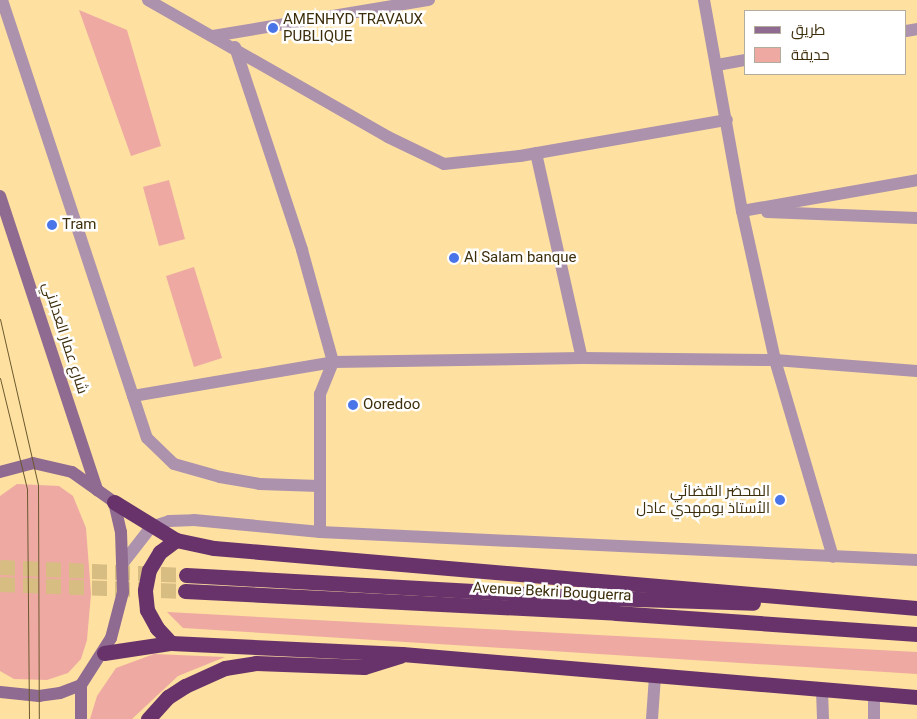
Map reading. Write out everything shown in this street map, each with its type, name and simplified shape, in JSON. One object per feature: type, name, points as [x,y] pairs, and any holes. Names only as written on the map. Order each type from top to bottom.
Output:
[{"type":"highway","points":[[114,502],[151,527],[176,540],[250,552],[361,559],[917,608]]},
{"type":"highway","points":[[171,643],[157,628],[148,610],[145,590],[152,564],[160,552],[176,540]]},
{"type":"highway","name":"Avenue Bekri Bouguerra","points":[[186,575],[576,597],[917,608]]},
{"type":"highway","name":"Avenue Bekri Bouguerra","points":[[185,591],[616,613],[917,634]]},
{"type":"highway","points":[[104,654],[171,643],[402,654],[874,695],[917,697]]},
{"type":"highway","points":[[148,719],[168,697],[185,686],[225,668],[256,663],[364,667],[402,654]]},
{"type":"main road","name":"شارع عمار العدلاني","points":[[0,196],[97,490]]},
{"type":"main road","points":[[0,472],[33,463],[72,472],[114,502],[123,563],[119,615],[104,654],[81,685],[60,694],[39,696],[0,692]]},
{"type":"main road","points":[[81,685],[81,719]]},
{"type":"street","points":[[2,0],[147,438],[174,464],[260,484],[319,486]]},
{"type":"street","points":[[148,0],[235,47],[388,138],[444,164],[536,153],[727,120]]},
{"type":"street","points":[[213,36],[429,0]]},
{"type":"street","points":[[704,0],[742,212],[775,360],[833,557]]},
{"type":"street","points":[[235,47],[302,250],[333,362],[320,394],[320,532]]},
{"type":"street","points":[[717,65],[744,60]]},
{"type":"street","points":[[536,153],[582,358]]},
{"type":"street","points":[[742,212],[917,180]]},
{"type":"street","points":[[742,212],[917,218]]},
{"type":"street","points":[[133,396],[333,362],[582,358],[775,360],[917,371]]},
{"type":"street","points":[[123,563],[151,527],[170,521],[194,520],[320,532],[917,560]]},
{"type":"street","points":[[652,719],[655,676]]},
{"type":"street","points":[[822,690],[823,719]]},
{"type":"street","points":[[874,695],[874,719]]},
{"type":"green space","points":[[79,10],[127,30],[161,146],[131,156]]},
{"type":"green space","points":[[169,180],[185,239],[159,246],[143,187]]},
{"type":"green space","points":[[194,267],[222,358],[194,367],[166,276]]},
{"type":"green space","points":[[17,484],[59,486],[73,496],[86,528],[91,594],[87,640],[81,659],[68,673],[47,680],[14,679],[0,671],[0,496]]},
{"type":"green space","points":[[167,612],[917,652],[917,674],[183,628]]},
{"type":"green space","points":[[154,654],[225,657],[178,676],[132,719],[90,719],[97,696],[116,668]]},
{"type":"tunnel","points":[[0,567],[186,575]]},
{"type":"tunnel","points":[[0,584],[185,591]]},
{"type":"tram line","points":[[0,319],[38,485],[39,719]]},
{"type":"tram line","points":[[0,378],[27,489],[29,719]]},
{"type":"place","name":"AMENHYD TRAVAUX PUBLIQUE","points":[[273,28]]},
{"type":"place","name":"Tram","points":[[52,225]]},
{"type":"place","name":"Al Salam banque","points":[[454,258]]},
{"type":"place","name":"Ooredoo","points":[[353,405]]},
{"type":"place","name":"المحضر القضائي الأستاذ بومهدي عادل","points":[[780,500]]}]
